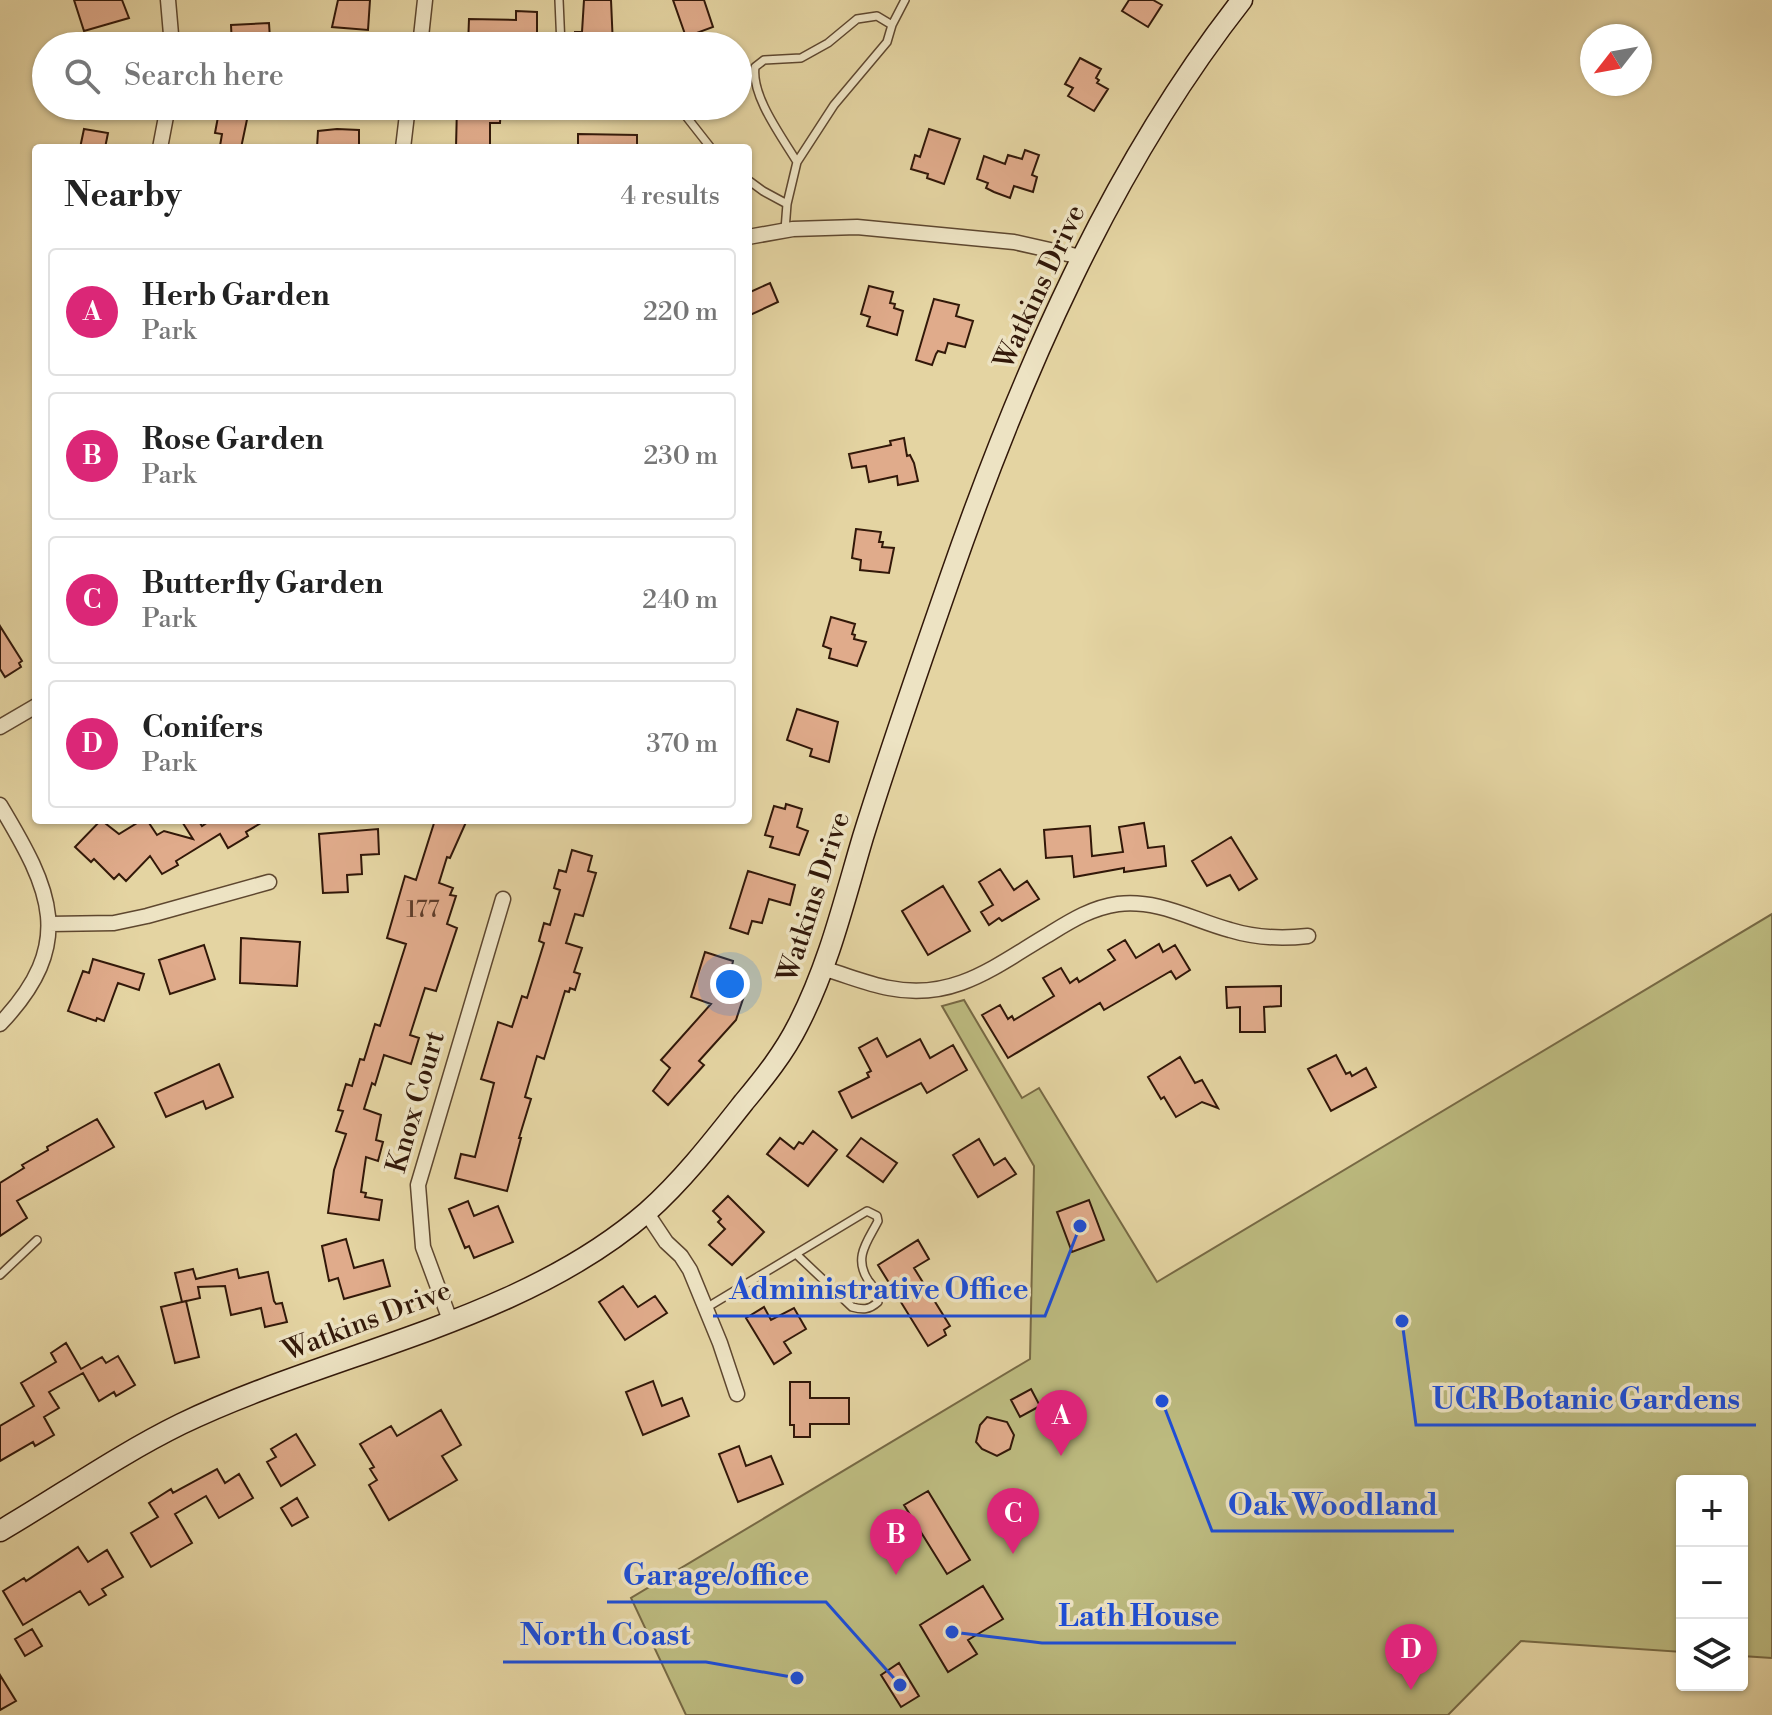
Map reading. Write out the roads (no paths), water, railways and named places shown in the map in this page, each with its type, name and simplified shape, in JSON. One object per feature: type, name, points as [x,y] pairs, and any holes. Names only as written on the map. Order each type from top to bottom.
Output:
[{"type":"main road","name":"Watkins Drive","points":[[0,1531],[180,1425],[531,1287],[603,1245],[646,1212],[723,1130],[771,1070],[796,1030],[825,969],[864,837],[952,572],[1017,401],[1081,257],[1176,90],[1242,0]]},
{"type":"street","points":[[168,0],[171,32]]},
{"type":"street","points":[[422,32],[425,0]]},
{"type":"street","points":[[161,144],[165,120]]},
{"type":"street","points":[[403,144],[406,120]]},
{"type":"street","points":[[752,236],[785,230],[857,227],[1014,242],[1081,257]]},
{"type":"street","points":[[0,727],[32,708]]},
{"type":"street","points":[[0,805],[40,878],[47,900],[49,924],[47,946],[32,985],[0,1024]]},
{"type":"street","points":[[49,924],[114,923],[136,919],[269,882]]},
{"type":"street","name":"Knox Court","points":[[450,1320],[423,1247],[418,1185],[503,899]]},
{"type":"street","points":[[825,969],[888,988],[934,992],[969,981],[1079,916],[1102,907],[1125,903],[1163,907],[1246,935],[1279,939],[1308,936]]},
{"type":"street","points":[[646,1212],[690,1270],[737,1394]]},
{"type":"lane","points":[[559,0],[560,32]]},
{"type":"lane","points":[[785,230],[787,204],[797,162],[834,105],[887,42],[905,0]]},
{"type":"lane","points":[[797,162],[760,93],[754,79],[755,67],[764,60],[801,58],[828,43],[857,19],[877,16],[892,25]]},
{"type":"lane","points":[[689,120],[708,144]]},
{"type":"lane","points":[[752,183],[787,204]]},
{"type":"lane","points":[[706,1308],[860,1214],[871,1212],[878,1221],[861,1252],[861,1265],[876,1289],[878,1302],[872,1308],[862,1310],[852,1307],[796,1254]]},
{"type":"lane","points":[[0,1275],[37,1240]]},
{"type":"place","name":"Administrative Office","points":[[1080,1226]]},
{"type":"place","name":"UCR Botanic Gardens","points":[[1402,1321]]},
{"type":"place","name":"Oak Woodland","points":[[1162,1401]]},
{"type":"place","name":"Herb Garden","points":[[1061,1456]]},
{"type":"place","name":"Butterfly Garden","points":[[1013,1554]]},
{"type":"place","name":"Rose Garden","points":[[896,1575]]},
{"type":"place","name":"Lath House","points":[[952,1632]]},
{"type":"place","name":"North Coast","points":[[797,1678]]},
{"type":"place","name":"Garage/office","points":[[900,1685]]},
{"type":"place","name":"Conifers","points":[[1411,1690]]}]
